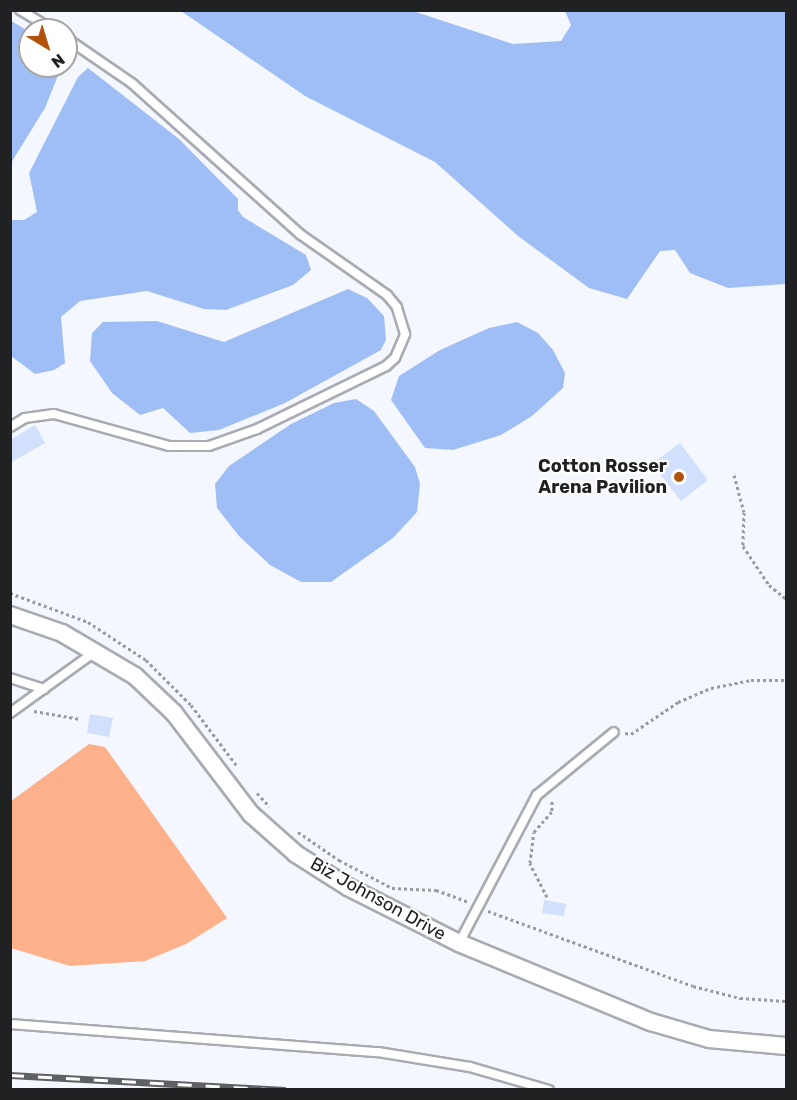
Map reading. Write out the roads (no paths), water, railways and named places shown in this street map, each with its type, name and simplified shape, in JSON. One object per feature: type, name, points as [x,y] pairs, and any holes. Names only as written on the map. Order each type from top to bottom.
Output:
[{"type":"street","name":"Biz Johnson Drive","points":[[10,615],[62,633],[96,651],[157,695],[235,795],[271,834],[348,887],[459,943],[682,1033],[737,1044],[786,1046]]},
{"type":"lane","points":[[20,10],[33,18]]},
{"type":"lane","points":[[10,427],[26,418],[54,414],[169,446],[209,446],[257,429],[386,366],[395,358],[405,334],[397,307],[387,295],[292,227],[133,84],[78,46]]},
{"type":"lane","points":[[10,713],[96,651]]},
{"type":"lane","points":[[10,678],[44,689]]},
{"type":"lane","points":[[459,943],[537,795],[614,732]]},
{"type":"lane","points":[[10,1024],[293,1042],[378,1052],[470,1066],[549,1089]]},
{"type":"water","points":[[181,11],[413,11],[513,44],[561,41],[571,25],[565,11],[786,11],[786,284],[728,288],[690,273],[675,250],[660,251],[627,299],[589,288],[518,236],[435,162],[305,96]]},
{"type":"water","points":[[11,21],[18,25],[18,78],[57,78],[45,108],[11,163]]},
{"type":"water","points":[[88,68],[179,139],[238,199],[238,210],[243,217],[306,255],[311,270],[293,285],[226,310],[204,309],[147,291],[80,301],[61,317],[65,363],[54,370],[35,374],[11,356],[11,220],[24,220],[37,212],[29,173],[78,77]]},
{"type":"water","points":[[348,289],[367,298],[384,316],[386,340],[381,350],[285,403],[219,430],[190,433],[163,408],[140,415],[112,393],[90,361],[92,333],[103,322],[157,321],[224,342]]},
{"type":"water","points":[[517,322],[538,333],[553,350],[565,373],[563,388],[532,416],[501,435],[453,450],[425,448],[391,400],[399,376],[440,350],[489,328]]},
{"type":"water","points":[[356,399],[374,411],[415,467],[420,484],[417,512],[393,538],[331,582],[301,582],[270,565],[239,536],[217,508],[215,484],[229,466],[291,424],[334,403]]},
{"type":"railway","points":[[10,1075],[286,1090]]},
{"type":"place","name":"Cotton Rosser Arena Pavilion","points":[[679,477]]}]
